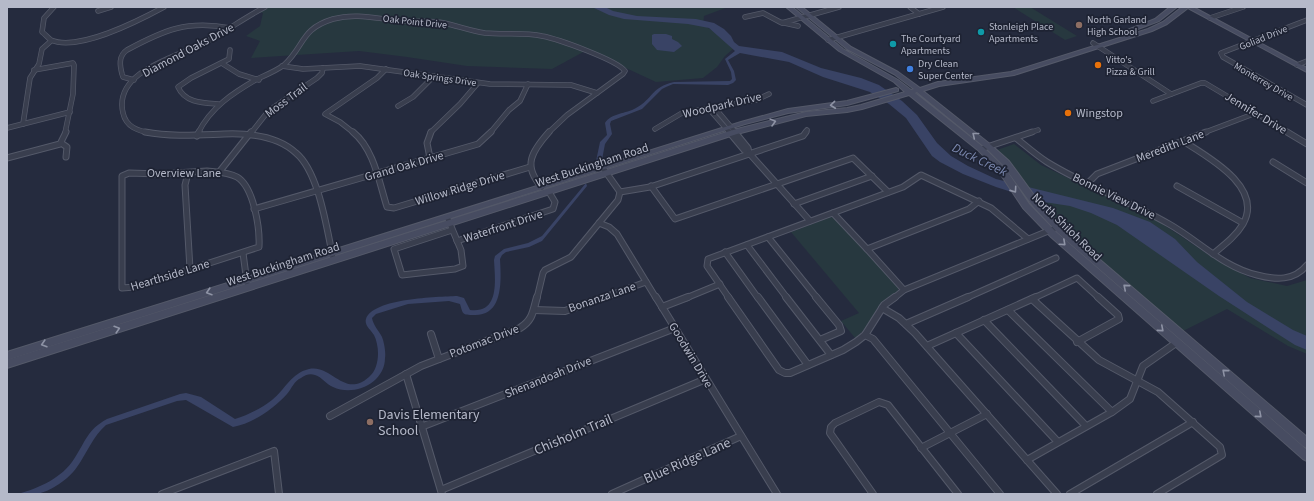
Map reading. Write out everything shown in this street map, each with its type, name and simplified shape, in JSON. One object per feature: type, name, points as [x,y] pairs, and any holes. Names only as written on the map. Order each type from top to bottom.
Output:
[{"type":"main road","name":"North Shiloh Road","points":[[789,7],[841,50],[889,77],[981,149],[1004,173],[1026,206],[1186,338],[1305,448]]},
{"type":"main road","name":"North Shiloh Road","points":[[799,7],[848,48],[896,73],[916,87],[989,147],[1013,171],[1053,229],[1176,343],[1305,448]]},
{"type":"main road","name":"West Buckingham Road","points":[[7,356],[80,337],[333,257],[450,223],[605,170],[730,131],[806,114],[847,110],[916,87],[971,77],[1012,74],[1161,18],[1174,7]]},
{"type":"main road","name":"West Buckingham Road","points":[[1040,63],[1099,47],[1141,33],[1168,21],[1186,7]]},
{"type":"main road","points":[[1189,7],[1307,70]]},
{"type":"main road","points":[[1161,18],[1168,21]]},
{"type":"main road","points":[[1134,29],[1141,33]]},
{"type":"main road","points":[[1026,206],[1036,204]]},
{"type":"main road","name":"West Buckingham Road","points":[[7,364],[80,337]]},
{"type":"main road","points":[[1176,343],[1186,338]]},
{"type":"street","points":[[54,7],[42,24],[42,32],[44,36],[51,41],[73,42],[94,38],[150,15],[164,7]]},
{"type":"street","points":[[98,11],[111,7]]},
{"type":"street","name":"Diamond Oaks Drive","points":[[265,7],[247,16],[230,28],[203,43],[148,69],[134,80],[126,89],[122,99],[125,120],[132,127],[151,133],[172,137],[248,135],[268,139],[296,152],[308,167],[317,191],[333,257]]},
{"type":"street","points":[[782,23],[839,7]]},
{"type":"street","points":[[910,7],[919,14]]},
{"type":"street","points":[[828,40],[943,7]]},
{"type":"street","points":[[1210,18],[1243,7]]},
{"type":"street","points":[[745,17],[762,12],[782,23],[798,26]]},
{"type":"street","name":"Oak Point Drive","points":[[197,136],[205,120],[218,104],[282,66],[292,56],[303,37],[315,26],[336,18],[360,16],[411,22],[430,21],[482,32],[544,36],[576,46],[624,69],[625,71],[623,74],[597,93]]},
{"type":"street","name":"Goliad Drive","points":[[1221,56],[1223,52],[1250,43],[1307,20]]},
{"type":"street","points":[[134,80],[123,77],[121,56],[125,51],[184,26],[212,25],[230,28]]},
{"type":"street","points":[[23,124],[29,83],[34,70],[39,64],[42,49],[51,41]]},
{"type":"street","points":[[1093,43],[1171,94]]},
{"type":"street","points":[[218,104],[196,102],[187,98],[179,91],[178,87],[191,78],[223,64],[229,59],[230,50]]},
{"type":"street","name":"Monterrey Drive","points":[[1221,56],[1307,105]]},
{"type":"street","points":[[1297,65],[1307,61]]},
{"type":"street","points":[[7,158],[61,143],[65,137],[70,112],[74,65],[73,63],[34,70]]},
{"type":"street","points":[[223,64],[239,74],[259,80]]},
{"type":"street","name":"Oak Springs Drive","points":[[282,66],[296,70],[350,66],[386,69],[478,83],[503,85],[563,83],[581,86],[597,93]]},
{"type":"street","name":"Moss Trail","points":[[220,171],[248,135],[274,107],[317,78],[322,73],[323,68]]},
{"type":"street","points":[[376,174],[370,156],[361,139],[340,122],[325,114],[377,78],[386,69]]},
{"type":"street","points":[[398,106],[410,99],[434,76]]},
{"type":"street","points":[[430,158],[427,143],[436,126],[460,104],[478,83]]},
{"type":"street","name":"Jennifer Drive","points":[[1171,94],[1204,83],[1307,144]]},
{"type":"street","name":"Grand Oak Drive","points":[[254,209],[466,148],[485,139],[509,110],[520,101],[528,84]]},
{"type":"street","points":[[545,190],[530,167],[530,162],[534,151],[552,126],[597,93]]},
{"type":"street","name":"Woodpark Drive","points":[[655,129],[682,113],[756,100],[769,94]]},
{"type":"street","points":[[1153,101],[1171,94]]},
{"type":"street","points":[[709,108],[810,221]]},
{"type":"street","points":[[715,108],[730,131]]},
{"type":"street","points":[[7,128],[70,112]]},
{"type":"street","name":"Meredith Lane","points":[[1088,183],[1097,174],[1104,171],[1256,113]]},
{"type":"street","points":[[605,170],[620,192],[651,186],[804,136],[807,130]]},
{"type":"street","points":[[981,149],[1038,130]]},
{"type":"street","name":"Bonnie View Drive","points":[[1016,138],[1049,163],[1170,225],[1213,254],[1239,269],[1270,278],[1293,278],[1300,274],[1307,265]]},
{"type":"street","points":[[1183,141],[1206,157],[1242,188],[1247,195],[1248,209],[1243,223],[1237,232],[1213,254]]},
{"type":"street","points":[[61,143],[67,147],[66,157]]},
{"type":"street","points":[[651,186],[675,219],[853,158],[888,192]]},
{"type":"street","points":[[1274,162],[1307,183]]},
{"type":"street","name":"Willow Ridge Drive","points":[[376,174],[387,207],[390,208],[530,167]]},
{"type":"street","name":"Overview Lane","points":[[125,174],[220,171],[244,182],[252,197],[259,247]]},
{"type":"street","points":[[188,173],[185,185],[190,269]]},
{"type":"street","name":"Hearthside Lane","points":[[125,174],[122,176],[122,288],[135,287],[243,254],[259,247]]},
{"type":"street","points":[[1028,239],[991,208],[979,201],[921,175],[903,188],[888,192],[708,259],[707,266],[779,370],[784,373],[790,373],[856,342],[865,334],[882,308],[904,290],[1053,229]]},
{"type":"street","points":[[794,204],[872,176]]},
{"type":"street","points":[[1177,186],[1243,223]]},
{"type":"street","name":"Waterfront Drive","points":[[457,241],[553,209],[555,202],[545,190]]},
{"type":"street","name":"Potomac Drive","points":[[330,416],[406,374],[439,358],[520,328],[528,323],[534,310],[545,269],[564,262],[571,257],[618,200],[620,192]]},
{"type":"street","points":[[867,249],[969,208],[979,201]]},
{"type":"street","points":[[833,213],[904,290]]},
{"type":"street","points":[[450,223],[457,241],[465,264],[463,266],[455,269],[402,275],[394,249],[450,223]]},
{"type":"street","name":"Goodwin Drive","points":[[599,223],[609,227],[617,234],[777,494]]},
{"type":"street","points":[[768,237],[839,325],[841,331],[820,340]]},
{"type":"street","points":[[747,244],[831,355]]},
{"type":"street","points":[[725,252],[808,365]]},
{"type":"street","points":[[243,254],[247,284]]},
{"type":"street","points":[[906,324],[1056,258]]},
{"type":"street","points":[[927,346],[1077,278],[1118,315],[1119,319],[1077,342]]},
{"type":"street","name":"Bonanza Lane","points":[[534,310],[565,310],[646,282]]},
{"type":"street","points":[[662,307],[720,284]]},
{"type":"street","points":[[1032,299],[1077,342],[1099,360],[1137,379],[1158,392],[1220,447],[1222,455],[1157,494]]},
{"type":"street","points":[[882,308],[906,324],[927,346],[1057,494]]},
{"type":"street","points":[[1008,310],[1112,412]]},
{"type":"street","points":[[984,320],[1086,426]]},
{"type":"street","name":"Shenandoah Drive","points":[[422,427],[675,328]]},
{"type":"street","points":[[956,333],[1057,441]]},
{"type":"street","points":[[431,334],[439,358]]},
{"type":"street","points":[[865,334],[873,339],[1000,494]]},
{"type":"street","points":[[1027,460],[1057,441],[1112,412],[1130,399],[1143,366],[1176,343]]},
{"type":"street","points":[[406,374],[441,492]]},
{"type":"street","name":"Chisholm Trail","points":[[441,492],[706,379]]},
{"type":"street","points":[[873,494],[830,433],[831,427],[835,423],[879,402],[888,405],[958,494]]},
{"type":"street","points":[[921,448],[987,414]]},
{"type":"street","points":[[1070,494],[1193,422]]},
{"type":"street","name":"Blue Ridge Lane","points":[[612,494],[741,436]]},
{"type":"street","points":[[162,494],[274,451],[279,494]]},
{"type":"shaded area","points":[[270,7],[728,7],[704,16],[703,25],[724,37],[733,49],[725,56],[717,67],[703,78],[656,82],[587,50],[552,69],[467,66],[359,51],[251,58],[260,41],[246,36],[260,26],[263,13],[260,12]]},
{"type":"shaded area","points":[[1013,7],[1030,7],[1077,36],[1065,40]]},
{"type":"shaded area","points":[[1014,144],[1041,165],[1158,221],[1212,257],[1250,278],[1287,286],[1307,280],[1307,354],[1288,346],[1227,309],[1181,332],[1059,226],[1041,207],[1022,179],[997,150]]},
{"type":"shaded area","points":[[831,217],[835,218],[898,287],[898,291],[878,307],[869,324],[856,339],[841,321],[859,313],[791,232]]},
{"type":"water","points":[[592,7],[605,7],[613,11],[637,16],[696,19],[714,23],[724,29],[739,46],[782,52],[821,68],[861,78],[879,85],[902,101],[917,115],[937,143],[951,156],[968,166],[996,179],[1113,208],[1150,222],[1175,239],[1197,262],[1247,302],[1293,330],[1307,336],[1307,350],[1295,345],[1219,296],[1117,225],[1091,213],[1070,206],[1044,202],[996,187],[963,174],[932,156],[906,118],[889,104],[870,92],[823,77],[789,62],[740,53],[728,60],[734,71],[736,80],[733,83],[728,85],[673,84],[662,89],[642,109],[611,121],[610,124],[612,134],[605,144],[601,165],[595,166],[600,142],[607,135],[605,123],[611,117],[642,105],[656,90],[666,84],[674,82],[730,81],[732,79],[731,72],[725,59],[735,51],[709,28],[688,24],[624,19],[609,15]]},
{"type":"water","points":[[666,34],[672,36],[672,39],[682,46],[674,52],[657,50],[652,44],[652,35]]},
{"type":"water","points":[[586,183],[587,186],[542,241],[529,247],[506,252],[502,255],[500,259],[501,276],[499,295],[496,303],[484,314],[467,315],[463,312],[460,304],[449,301],[408,304],[376,314],[372,318],[383,339],[385,350],[384,367],[374,381],[367,386],[359,389],[341,390],[331,386],[313,374],[304,376],[293,385],[287,394],[276,405],[263,415],[233,427],[186,400],[177,401],[106,425],[94,439],[74,472],[64,480],[53,488],[41,493],[18,494],[34,489],[57,477],[63,472],[74,459],[91,432],[100,423],[107,419],[180,394],[186,393],[201,397],[235,419],[255,411],[268,403],[277,396],[297,374],[309,369],[325,371],[345,383],[360,383],[373,373],[378,357],[376,340],[366,321],[371,312],[380,307],[407,300],[448,296],[464,298],[470,310],[480,310],[487,307],[494,294],[495,256],[504,249],[528,243],[542,236]]},
{"type":"place","name":"North Garland High School","points":[[1079,25]]},
{"type":"place","name":"Stonleigh Place Apartments","points":[[981,32]]},
{"type":"place","name":"The Courtyard Apartments","points":[[893,44]]},
{"type":"place","name":"Vitto's Pizza & Grill","points":[[1098,65]]},
{"type":"place","name":"Dry Clean Super Center","points":[[910,69]]},
{"type":"place","name":"Wingstop","points":[[1068,113]]},
{"type":"place","name":"Davis Elementary School","points":[[370,422]]},
{"type":"water label","name":"Duck Creek","points":[[980,159]]}]
